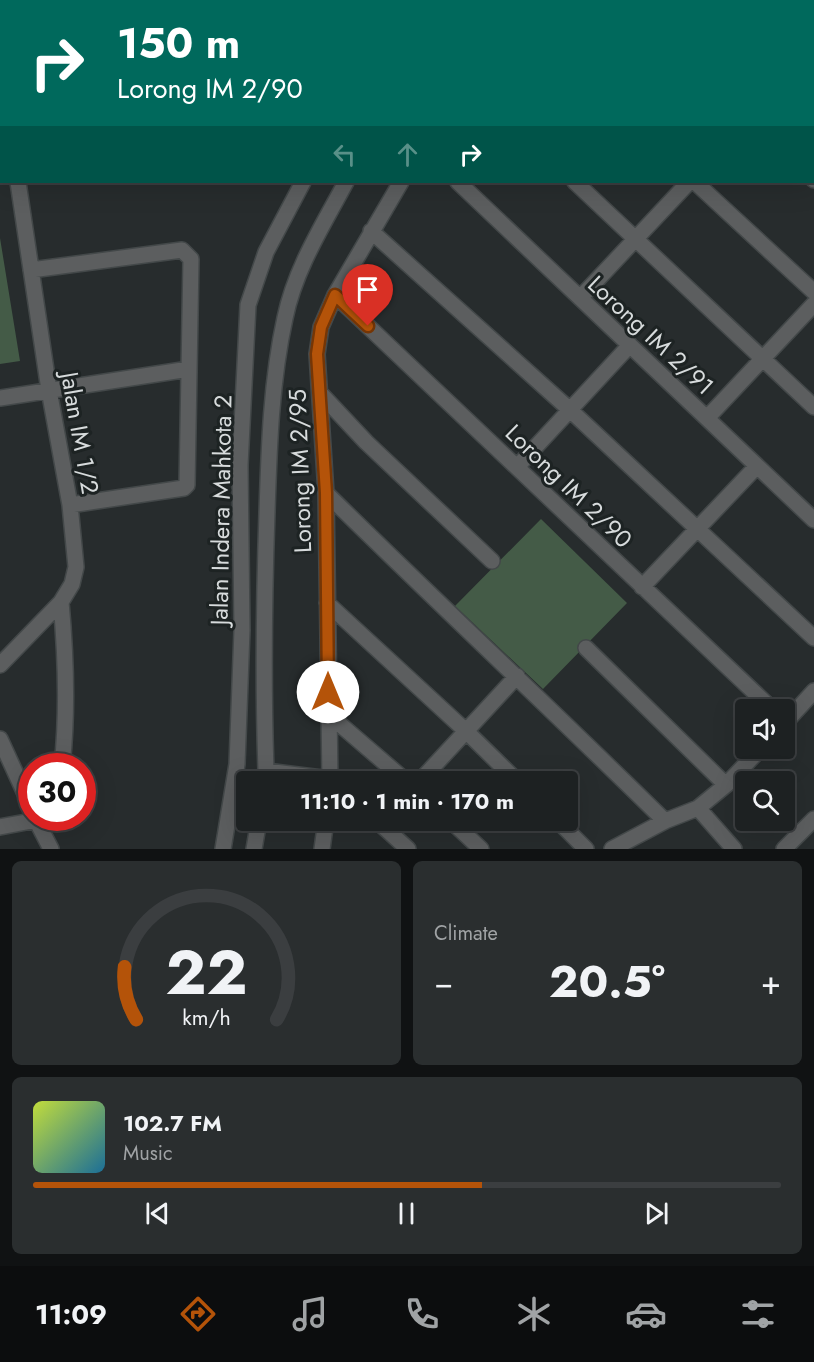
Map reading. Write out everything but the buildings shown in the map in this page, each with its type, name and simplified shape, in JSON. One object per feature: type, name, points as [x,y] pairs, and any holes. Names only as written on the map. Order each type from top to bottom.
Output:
[{"type":"street","name":"Jalan IM 1/2","points":[[0,665],[60,602],[72,584],[76,567],[70,505],[49,390],[18,183]]},
{"type":"street","name":"Jalan Indera Mahkota 2","points":[[223,849],[237,764],[242,630],[240,465],[248,305],[266,252],[302,183]]},
{"type":"street","name":"Jalan Indera Mahkota 2","points":[[265,771],[265,558],[268,461],[277,371],[285,316],[301,267],[345,183]]},
{"type":"street","name":"Lorong IM 2/95","points":[[331,771],[326,493],[317,354],[321,327],[335,295],[399,183]]},
{"type":"street","name":"Lorong IM 2/91","points":[[459,183],[814,520]]},
{"type":"street","points":[[576,183],[814,406]]},
{"type":"street","points":[[580,298],[688,183]]},
{"type":"street","points":[[696,183],[814,292]]},
{"type":"street","points":[[371,231],[569,409],[814,638]]},
{"type":"street","points":[[31,270],[182,250],[191,259],[187,485],[184,488],[70,505]]},
{"type":"street","name":"Lorong IM 2/90","points":[[335,295],[761,699]]},
{"type":"street","points":[[707,418],[814,304]]},
{"type":"street","points":[[517,467],[630,345]]},
{"type":"street","points":[[0,398],[189,369]]},
{"type":"street","points":[[320,393],[366,442],[492,561]]},
{"type":"street","points":[[642,587],[757,466]]},
{"type":"street","points":[[326,493],[665,821]]},
{"type":"street","points":[[60,602],[66,660],[67,724],[64,753]]},
{"type":"street","points":[[327,603],[507,771]]},
{"type":"street","points":[[586,648],[726,785]]},
{"type":"street","points":[[430,771],[517,676]]},
{"type":"street","points":[[795,713],[812,699]]},
{"type":"street","points":[[328,714],[394,771]]},
{"type":"street","points":[[0,740],[18,780]]},
{"type":"street","points":[[612,849],[665,821],[698,808],[726,785],[750,759]]},
{"type":"street","points":[[698,808],[734,849]]},
{"type":"street","points":[[784,849],[814,819]]},
{"type":"street","points":[[0,827],[18,821]]},
{"type":"street","points":[[42,831],[51,849]]},
{"type":"street","points":[[254,849],[257,831]]},
{"type":"street","points":[[388,831],[408,849]]},
{"type":"street","points":[[461,831],[480,849]]},
{"type":"street","points":[[568,831],[586,849]]},
{"type":"street","points":[[323,843],[337,849]]},
{"type":"green space","points":[[0,238],[20,361],[0,364]]},
{"type":"green space","points":[[541,519],[627,603],[543,689],[455,606]]},
{"type":"route","points":[[328,692],[326,493],[317,354],[321,327],[335,295],[368,326]]}]
